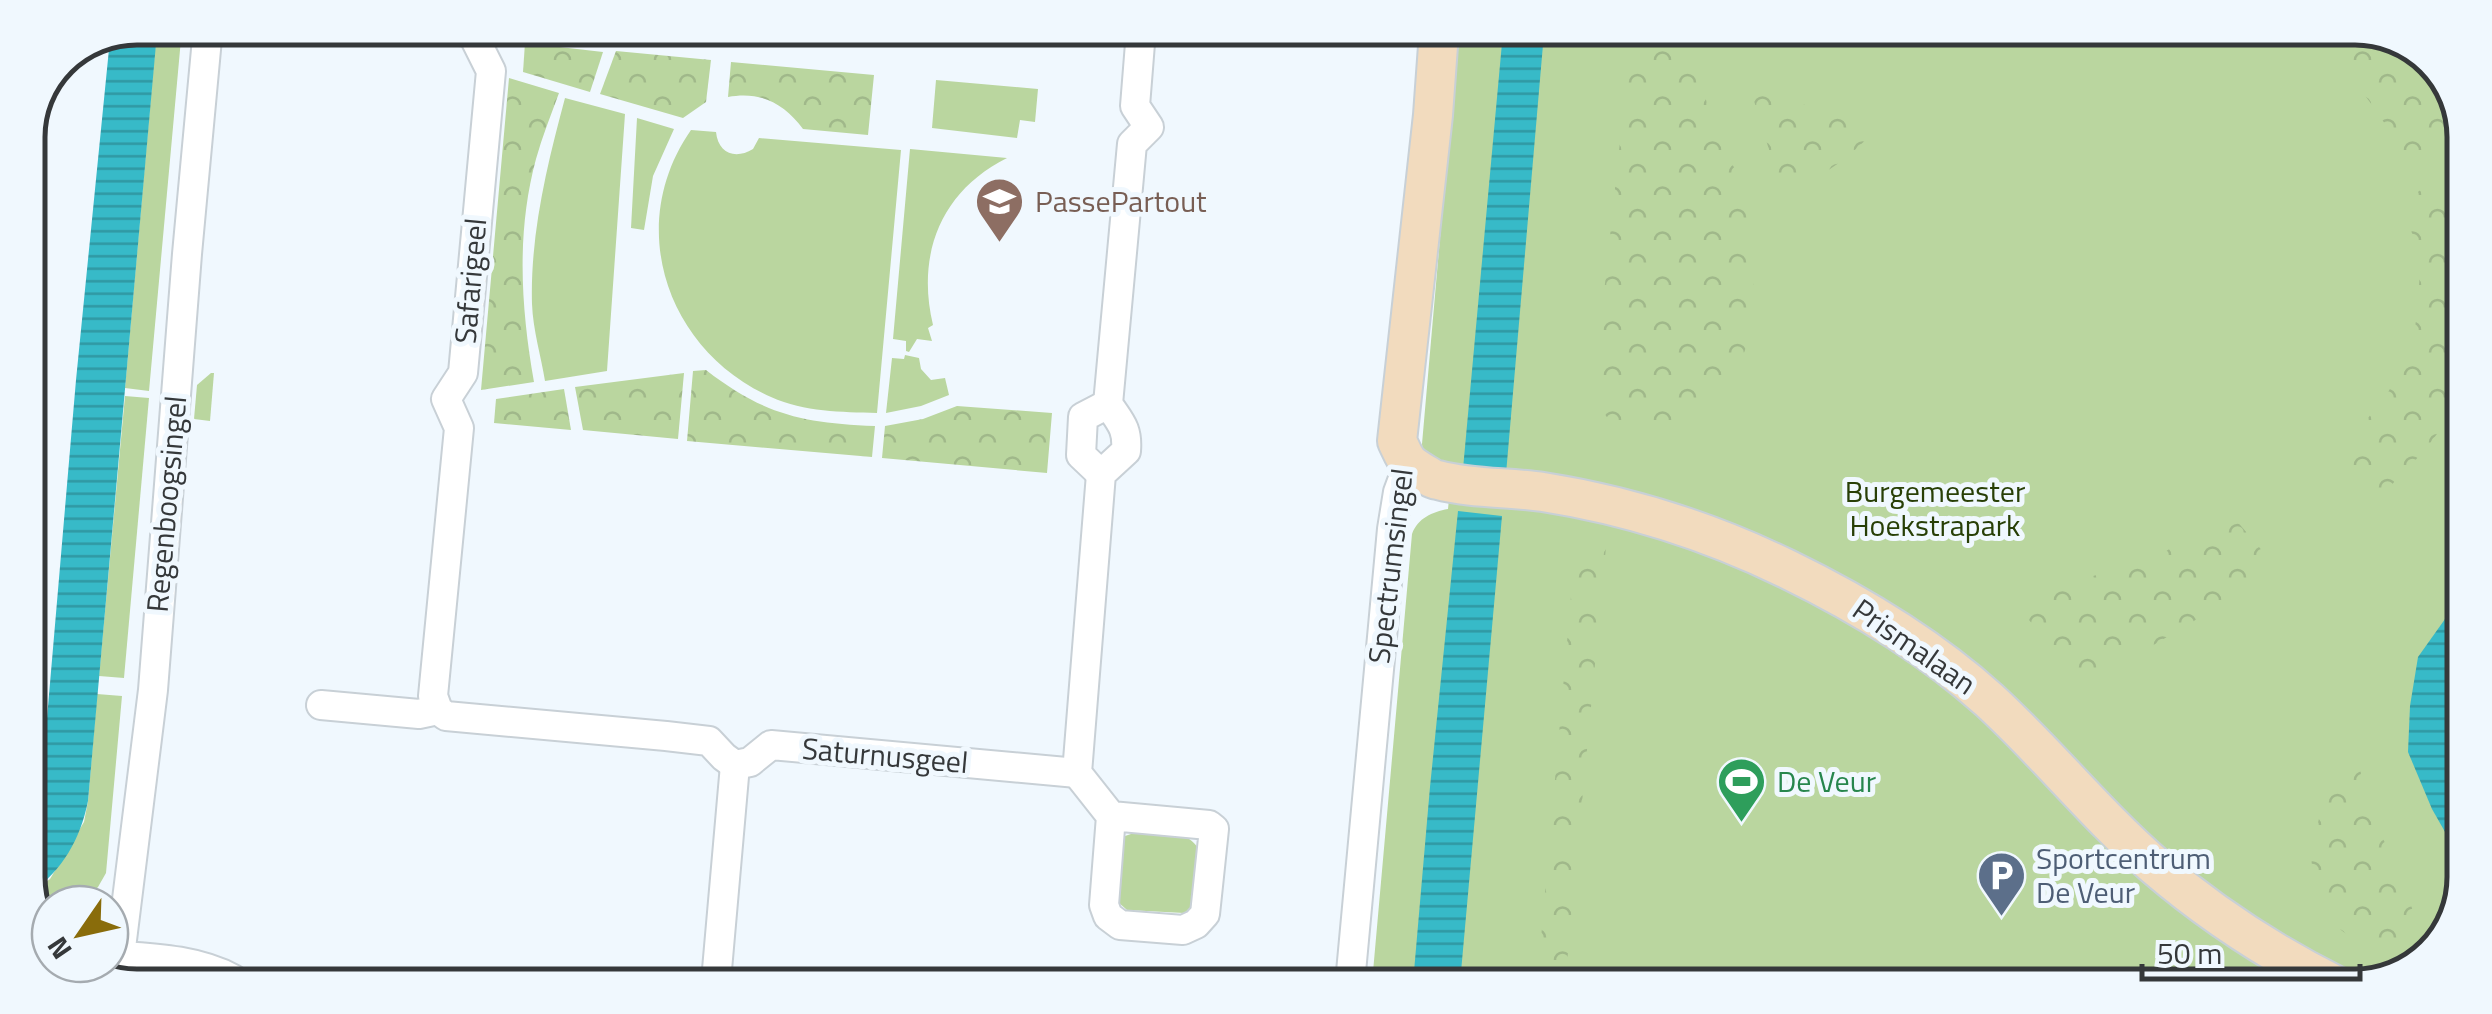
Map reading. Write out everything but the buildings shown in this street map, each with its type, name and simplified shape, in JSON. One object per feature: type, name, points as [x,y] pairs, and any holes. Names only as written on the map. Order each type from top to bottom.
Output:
[{"type":"street","name":"Regenboogsingel","points":[[128,884],[153,690],[206,45]]},
{"type":"street","name":"Safarigeel","points":[[438,710],[433,696],[459,428],[446,399],[463,373],[491,71],[478,45]]},
{"type":"street","points":[[1111,816],[1209,825],[1214,829],[1206,914],[1196,924],[1183,930],[1120,925],[1108,916],[1104,905],[1111,816],[1077,773],[1101,474],[1126,451],[1127,432],[1108,404],[1132,144],[1148,127],[1135,106],[1140,45]]},
{"type":"street","name":"Spectrumsingel","points":[[1351,969],[1392,530],[1398,492],[1421,473],[1397,441],[1438,45]]},
{"type":"street","points":[[1101,474],[1081,455],[1083,416],[1108,404]]},
{"type":"street","name":"Prismalaan","points":[[1421,473],[1602,504],[1706,535],[1785,568],[1891,625],[1987,699],[2165,874],[2231,925],[2302,969]]},
{"type":"street","points":[[321,705],[420,714],[438,710],[446,716],[709,742],[735,765],[717,969]]},
{"type":"street","name":"Saturnusgeel","points":[[735,765],[750,762],[771,745],[1077,773]]},
{"type":"street","points":[[130,963],[195,964],[214,969]]},
{"type":"green space","points":[[155,45],[180,45],[149,391],[125,388]]},
{"type":"green space","points":[[525,45],[603,52],[590,92],[523,72]]},
{"type":"green space","name":"Burgemeester Hoekstrapark","points":[[1457,45],[2355,45],[2395,55],[2428,81],[2442,108],[2447,131],[2447,877],[2437,917],[2428,933],[2406,953],[2379,966],[2355,969],[1373,969],[1412,534],[1426,517],[1448,509],[1452,469],[1423,454]]},
{"type":"green space","points":[[1636,45],[1700,45],[1701,75],[1712,129],[1739,176],[1748,222],[1754,287],[1751,332],[1738,371],[1718,403],[1686,423],[1658,429],[1611,423],[1597,403],[1598,350],[1625,94]]},
{"type":"green space","points":[[2312,45],[2373,47],[2406,61],[2428,81],[2437,97],[2445,119],[2447,150],[2412,171],[2384,122],[2337,66]]},
{"type":"green space","points":[[616,51],[711,60],[706,102],[683,118],[600,94]]},
{"type":"green space","points":[[731,62],[874,75],[868,135],[803,129],[788,112],[770,101],[751,96],[728,97]]},
{"type":"green space","points":[[509,78],[559,93],[536,159],[525,215],[524,298],[534,382],[481,390]]},
{"type":"green space","points":[[936,80],[1038,89],[1035,122],[1020,120],[1017,138],[932,128]]},
{"type":"green space","points":[[1751,91],[1871,122],[1870,136],[1846,158],[1779,204],[1774,166]]},
{"type":"green space","points":[[565,98],[625,114],[607,371],[545,381],[533,314],[532,278],[546,174]]},
{"type":"green space","points":[[637,118],[674,129],[653,176],[644,230],[631,228]]},
{"type":"green space","points":[[691,130],[716,132],[724,150],[734,154],[753,149],[759,138],[901,150],[877,413],[810,408],[771,397],[735,376],[705,349],[682,318],[667,282],[659,245],[661,206],[671,167]]},
{"type":"green space","points":[[910,149],[1007,158],[965,188],[939,227],[928,274],[933,325],[928,328],[932,341],[917,339],[909,352],[906,341],[893,339]]},
{"type":"green space","points":[[2447,171],[2447,420],[2425,450],[2375,502],[2338,456],[2387,394],[2413,340],[2421,257],[2401,204]]},
{"type":"green space","points":[[905,355],[919,358],[921,369],[931,380],[945,378],[949,395],[886,413],[892,358],[904,359]]},
{"type":"green space","points":[[706,370],[747,397],[785,414],[875,426],[872,457],[687,441],[693,371]]},
{"type":"green space","points":[[211,373],[210,421],[194,419],[197,385]]},
{"type":"green space","points":[[684,373],[678,439],[583,430],[575,387]]},
{"type":"green space","points":[[564,389],[571,430],[494,423],[496,399]]},
{"type":"green space","points":[[125,396],[149,398],[124,678],[99,676]]},
{"type":"green space","points":[[957,406],[1052,413],[1047,473],[882,458],[885,426],[923,419]]},
{"type":"green space","points":[[2221,519],[2235,519],[2276,572],[2130,659],[2076,673],[2021,611],[2066,584],[2152,558]]},
{"type":"green space","points":[[1576,540],[1606,547],[1566,969],[1538,969]]},
{"type":"green space","points":[[97,694],[122,696],[106,873],[100,884],[45,884],[84,822]]},
{"type":"green space","points":[[2359,757],[2371,810],[2413,910],[2418,943],[2389,962],[2341,930],[2316,890],[2310,852],[2323,804],[2337,774]]},
{"type":"green space","points":[[1137,832],[1173,833],[1195,844],[1200,852],[1193,908],[1184,913],[1127,910],[1118,902],[1122,842],[1125,836]]},
{"type":"water","points":[[155,45],[88,801],[68,853],[45,880],[45,742],[109,50]]},
{"type":"water","points":[[1502,45],[1543,45],[1506,474],[1463,469]]},
{"type":"water","points":[[1458,511],[1502,516],[1461,969],[1414,969]]},
{"type":"water","points":[[2447,616],[2447,835],[2408,752],[2418,657]]},
{"type":"place","name":"PassePartout","points":[[1000,244]]},
{"type":"place","name":"De Veur","points":[[1742,824]]},
{"type":"place","name":"Sportcentrum De Veur","points":[[2001,918]]}]
